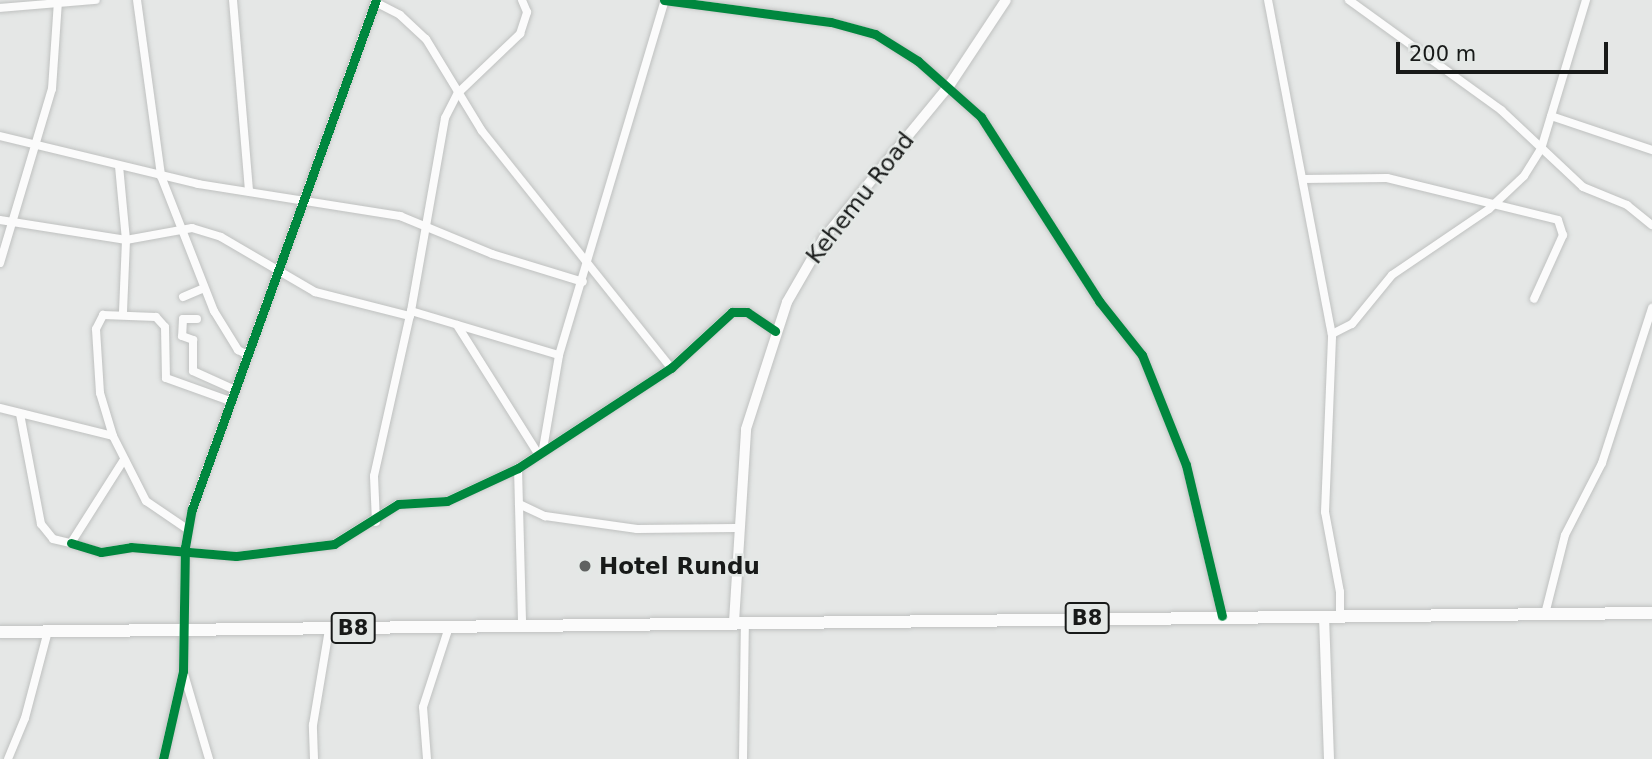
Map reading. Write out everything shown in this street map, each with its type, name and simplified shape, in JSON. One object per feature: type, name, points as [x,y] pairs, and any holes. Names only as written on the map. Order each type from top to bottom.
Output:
[{"type":"highway","name":"B8","points":[[0,632],[1652,613]]},
{"type":"main road","points":[[1324,617],[1329,759]]},
{"type":"street","points":[[0,8],[16,3],[96,0]]},
{"type":"street","points":[[137,0],[161,176],[205,288],[226,333],[248,355]]},
{"type":"street","points":[[233,0],[249,191]]},
{"type":"street","points":[[376,522],[374,475],[411,313],[445,118],[458,93],[520,34],[527,12],[522,0]]},
{"type":"street","points":[[540,451],[559,355],[583,282],[615,152],[665,0],[853,26],[897,46],[949,86],[994,132],[1100,301],[1142,355],[1186,465],[1222,616]]},
{"type":"street","name":"Kehemu Road","points":[[740,622],[736,528],[746,429],[775,331],[824,238],[949,86],[1006,0]]},
{"type":"street","points":[[1268,0],[1332,334],[1325,512],[1340,592],[1340,617]]},
{"type":"street","points":[[1349,0],[1501,110],[1592,193],[1627,205],[1652,225]]},
{"type":"street","points":[[1332,334],[1352,324],[1401,267],[1497,203],[1541,149],[1586,0]]},
{"type":"street","points":[[163,759],[183,671],[187,529],[300,203],[375,1],[418,31],[482,131],[589,259],[671,368]]},
{"type":"street","points":[[0,263],[53,79],[58,2]]},
{"type":"street","points":[[1551,117],[1652,150]]},
{"type":"street","points":[[0,135],[34,147],[161,176],[300,203],[370,209],[583,282]]},
{"type":"street","points":[[119,166],[126,240],[123,312]]},
{"type":"street","points":[[1303,178],[1377,177],[1497,203],[1562,224],[1563,235],[1534,299]]},
{"type":"street","points":[[0,220],[12,225],[126,240],[181,230],[221,237],[277,273],[316,292],[411,313],[559,355]]},
{"type":"street","points":[[183,297],[205,288]]},
{"type":"street","points":[[1545,614],[1565,535],[1602,464],[1652,308]]},
{"type":"street","points":[[20,414],[41,524],[48,536],[101,552],[131,547],[236,556],[296,552],[334,544],[376,522],[398,504],[447,501],[518,468],[540,451],[671,368],[737,309],[775,331]]},
{"type":"street","points":[[187,529],[146,501],[123,461],[101,406],[96,329],[103,315],[123,312],[150,314],[165,327],[166,378],[230,401]]},
{"type":"street","points":[[197,319],[183,319],[182,336],[193,340],[193,370],[234,390]]},
{"type":"street","points":[[457,325],[540,451]]},
{"type":"street","points":[[0,408],[113,436]]},
{"type":"street","points":[[71,543],[123,461]]},
{"type":"street","points":[[518,468],[522,625]]},
{"type":"street","points":[[519,505],[545,516],[637,529],[736,528]]},
{"type":"street","points":[[740,622],[743,759]]},
{"type":"street","points":[[427,759],[423,707],[449,627]]},
{"type":"street","points":[[314,759],[313,725],[329,629]]},
{"type":"street","points":[[8,759],[25,718],[48,631]]},
{"type":"street","points":[[183,671],[209,759]]},
{"type":"cycle path","points":[[163,759],[183,671],[185,547],[192,509],[376,0]]},
{"type":"cycle path","points":[[664,0],[831,22],[875,34],[918,61],[981,117],[1099,301],[1142,355],[1186,465],[1222,616]]},
{"type":"cycle path","points":[[71,543],[101,552],[131,547],[236,556],[334,544],[398,504],[447,501],[518,468],[671,368],[732,312],[747,312],[775,331]]},
{"type":"place","name":"Hotel Rundu","points":[[585,566]]}]
